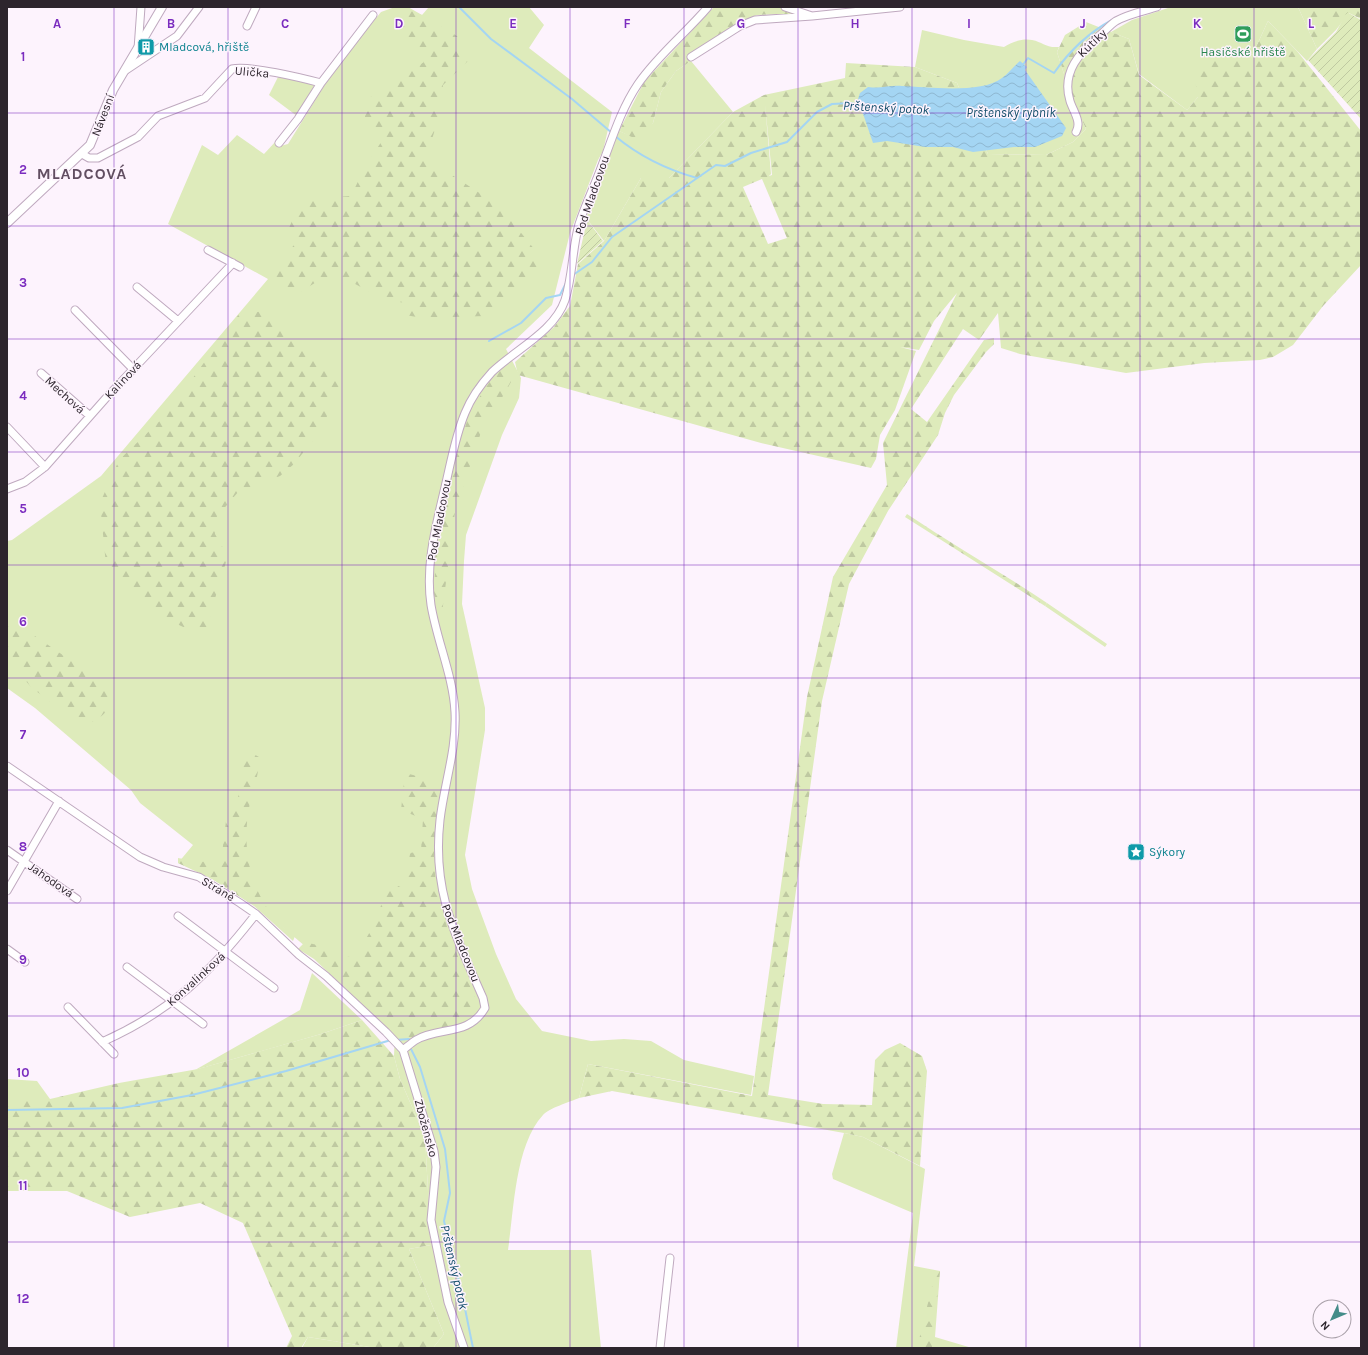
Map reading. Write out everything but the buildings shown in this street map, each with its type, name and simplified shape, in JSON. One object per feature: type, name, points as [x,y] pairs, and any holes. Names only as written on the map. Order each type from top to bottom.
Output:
[{"type":"street","points":[[138,51],[141,7]]},
{"type":"street","name":"Návesní","points":[[7,223],[82,154],[94,139],[108,99],[138,51],[162,7]]},
{"type":"street","points":[[126,70],[177,36],[199,7]]},
{"type":"street","points":[[247,26],[256,7]]},
{"type":"street","name":"Pod Mladcovou","points":[[403,1050],[416,1040],[468,1025],[479,1018],[485,1008],[483,998],[447,913],[440,881],[438,847],[440,820],[455,729],[455,714],[452,691],[431,602],[429,576],[433,539],[454,444],[471,401],[492,373],[525,346],[557,314],[564,301],[568,287],[579,225],[621,113],[628,100],[649,70],[708,7]]},
{"type":"street","points":[[785,7],[812,16]]},
{"type":"street","points":[[690,57],[740,26],[755,20],[900,7]]},
{"type":"street","name":"Kútíky","points":[[1076,132],[1079,128],[1068,92],[1068,78],[1076,58],[1085,47],[1117,21],[1157,7]]},
{"type":"street","points":[[279,142],[298,119],[321,83],[373,15]]},
{"type":"street","name":"Ulička","points":[[82,154],[89,158],[98,158],[138,137],[158,116],[205,98],[232,68],[290,76],[321,83]]},
{"type":"street","points":[[208,250],[240,267]]},
{"type":"street","name":"Kalinová","points":[[7,489],[25,482],[45,467],[133,369],[233,263]]},
{"type":"street","points":[[137,287],[178,321]]},
{"type":"street","points":[[75,310],[133,369]]},
{"type":"street","name":"Mechová","points":[[41,373],[90,416]]},
{"type":"street","points":[[7,427],[45,467]]},
{"type":"street","name":"Stráně","points":[[7,766],[140,857],[164,867],[199,877],[225,892],[256,914],[299,955],[326,976],[403,1050]]},
{"type":"street","name":"Jahodová","points":[[7,891],[59,801]]},
{"type":"street","name":"Jahodová","points":[[7,850],[77,899]]},
{"type":"street","name":"Konvalinková","points":[[102,1042],[137,1025],[173,1001],[226,952],[256,914]]},
{"type":"street","points":[[178,916],[274,988]]},
{"type":"street","points":[[7,949],[25,962]]},
{"type":"street","points":[[127,967],[203,1024]]},
{"type":"street","points":[[68,1007],[114,1054]]},
{"type":"street","name":"Zbožensko","points":[[403,1050],[434,1151],[436,1172],[431,1220],[448,1302],[464,1348]]},
{"type":"street","points":[[660,1348],[670,1258]]},
{"type":"green space","points":[[395,7],[408,7],[422,15],[429,7],[529,7],[544,25],[529,48],[612,112],[603,151],[598,160],[570,233],[552,305],[506,349],[521,378],[519,398],[502,435],[466,535],[462,604],[485,708],[485,730],[465,855],[472,889],[496,954],[516,999],[542,1031],[591,1041],[624,1039],[651,1041],[684,1060],[754,1076],[751,1095],[588,1064],[579,1098],[546,1112],[534,1128],[521,1160],[514,1198],[508,1250],[591,1250],[601,1348],[433,1348],[444,1334],[409,1249],[431,1245],[425,1137],[400,1079],[394,1056],[395,1032],[320,960],[267,915],[239,895],[209,877],[178,863],[193,845],[140,803],[131,790],[35,708],[7,688],[7,541],[12,540],[101,476],[268,279],[168,224],[202,145],[218,155],[237,135],[264,154],[276,141],[280,146],[288,144],[332,73],[345,56],[381,12]]},
{"type":"green space","points":[[714,7],[780,7],[796,14],[757,15],[725,31],[690,55],[691,61],[676,71],[661,92],[653,123],[643,138],[636,139],[619,131],[644,82]]},
{"type":"green space","points":[[1171,7],[1298,7],[1317,49],[1307,61],[1268,21],[1251,58],[1223,54],[1198,97],[1187,110],[1139,74],[1129,39],[1111,32],[1132,20]]},
{"type":"green space","points":[[1298,7],[1361,7],[1361,19],[1349,13],[1336,30],[1317,49]]},
{"type":"green space","points":[[412,11],[422,15],[457,36],[468,61],[443,85],[439,117],[426,158],[478,192],[505,213],[539,255],[540,266],[512,300],[485,316],[423,318],[405,315],[406,303],[385,300],[344,278],[323,278],[300,292],[290,291],[281,286],[275,275],[278,264],[294,245],[289,228],[298,207],[320,198],[351,196],[365,167],[387,133],[372,129],[365,117],[363,102],[424,62],[398,23],[400,13]]},
{"type":"green space","points":[[1347,12],[1361,20],[1361,119],[1308,60],[1336,32]]},
{"type":"green space","points":[[1268,21],[1297,51],[1361,131],[1361,265],[1323,306],[1293,345],[1273,357],[1260,360],[1204,363],[1126,373],[1020,354],[1001,348],[998,313],[979,340],[963,329],[911,409],[927,422],[984,340],[994,338],[994,344],[986,352],[954,395],[945,413],[938,435],[888,511],[849,584],[822,701],[768,1095],[823,1104],[872,1105],[875,1060],[885,1050],[900,1043],[922,1056],[927,1071],[920,1166],[863,1137],[844,1133],[612,1091],[579,1098],[588,1064],[752,1096],[807,697],[833,577],[887,485],[883,443],[957,293],[934,321],[919,350],[900,347],[916,351],[895,410],[880,435],[876,459],[871,468],[761,443],[518,375],[515,362],[554,327],[570,306],[578,264],[604,241],[641,178],[669,178],[733,112],[764,95],[845,78],[846,63],[915,67],[957,83],[988,154],[1046,155],[1073,142],[1086,129],[1070,93],[1057,52],[1065,35],[1086,22],[1129,39],[1139,75],[1187,110],[1198,97],[1193,69],[1223,54],[1251,58]],"holes":[[[765,104],[772,175],[769,176],[771,174]],[[762,179],[787,238],[768,244],[743,187]]]},
{"type":"green space","points":[[922,30],[964,40],[1004,47],[1017,41],[1028,40],[1036,41],[1050,47],[1059,47],[1057,52],[1070,93],[1086,129],[1073,142],[1046,155],[988,154],[957,83],[915,67]]},
{"type":"green space","points":[[691,61],[733,112],[669,178],[641,178],[604,241],[586,218],[619,131],[636,138],[653,123],[661,92],[676,71]]},
{"type":"green space","points":[[278,77],[315,84],[297,116],[269,95]]},
{"type":"green space","points":[[588,221],[603,241],[577,264],[586,225]]},
{"type":"green space","points":[[266,311],[284,324],[342,388],[330,407],[323,428],[294,464],[280,476],[239,491],[214,520],[215,534],[227,555],[226,562],[210,615],[211,631],[194,631],[165,618],[144,602],[106,565],[100,503],[119,460],[167,414],[239,314]]},
{"type":"green space","points":[[504,366],[508,371],[511,382],[484,423],[455,512],[442,613],[434,595],[436,546],[450,471],[471,410],[493,377]]},
{"type":"green space","points":[[907,514],[1047,603],[1045,606],[905,517]]},
{"type":"green space","points":[[1047,603],[1107,644],[1105,647],[1045,606]]},
{"type":"green space","points":[[7,617],[73,662],[110,691],[108,708],[99,718],[88,724],[56,706],[32,688],[7,660]]},
{"type":"green space","points":[[248,751],[259,757],[256,782],[249,808],[246,837],[247,852],[253,879],[265,906],[276,921],[295,936],[293,941],[254,906],[212,879],[178,863],[178,858],[201,862],[217,858],[222,854],[226,821],[237,801],[242,782],[238,768],[242,753]]},
{"type":"green space","points":[[405,773],[445,783],[435,840],[434,861],[436,883],[447,926],[480,1009],[471,1020],[416,1035],[404,1044],[314,959],[298,949],[305,942],[317,945],[338,958],[356,956],[375,923],[389,882],[405,889],[410,853],[421,851],[423,819],[401,810]]},
{"type":"green space","points":[[312,973],[362,1020],[321,1034],[195,1070],[300,1010]]},
{"type":"green space","points":[[362,1020],[394,1056],[400,1079],[425,1137],[431,1245],[409,1249],[444,1334],[433,1348],[376,1348],[308,1337],[301,1348],[286,1348],[292,1336],[243,1223],[200,1203],[130,1217],[67,1191],[7,1191],[7,1099],[50,1099],[119,1083],[198,1069],[321,1034]]},
{"type":"green space","points":[[7,1079],[37,1081],[50,1099],[7,1099]]},
{"type":"green space","points":[[844,1133],[863,1137],[925,1169],[914,1266],[940,1271],[935,1337],[972,1348],[896,1348],[913,1213],[833,1179],[832,1174]]},
{"type":"green space","points":[[940,1271],[932,1348],[917,1348],[935,1274]]},
{"type":"green space","points":[[308,1337],[376,1348],[302,1348]]},
{"type":"water","name":"Prštenský rybník","points":[[1020,61],[1027,67],[1025,70],[1066,128],[1062,136],[1035,147],[1014,147],[973,152],[953,147],[925,147],[887,141],[873,143],[858,99],[860,93],[868,87],[877,88],[897,86],[968,88],[981,86],[993,83],[1002,78]]},
{"type":"waterway","points":[[459,7],[491,39],[572,99],[612,133]]},
{"type":"waterway","name":"Prštenský potok","points":[[1022,66],[1028,58],[1054,73],[1066,57],[1087,36],[1112,20]]},
{"type":"waterway","name":"Prštenský potok","points":[[573,275],[592,262],[612,237],[716,165],[725,166],[751,153],[787,142],[817,112],[832,104],[850,103],[865,106]]},
{"type":"waterway","points":[[615,136],[654,162],[697,178]]},
{"type":"waterway","name":"Prštenský potok","points":[[489,341],[521,323],[546,298],[560,295],[568,279]]},
{"type":"waterway","points":[[395,1040],[409,1039]]},
{"type":"waterway","points":[[7,1110],[122,1108],[192,1095],[286,1071],[391,1040]]},
{"type":"waterway","name":"Prštenský potok","points":[[411,1049],[420,1067],[445,1149],[450,1193],[444,1221],[461,1289],[473,1348]]},
{"type":"place","name":"Hasičské hřiště","points":[[1243,34]]},
{"type":"place","name":"Mladcová, hřiště","points":[[146,47]]},
{"type":"place","name":"Sýkory","points":[[1136,852]]},
{"type":"district","name":"MLADCOVÁ","points":[[82,173]]}]
